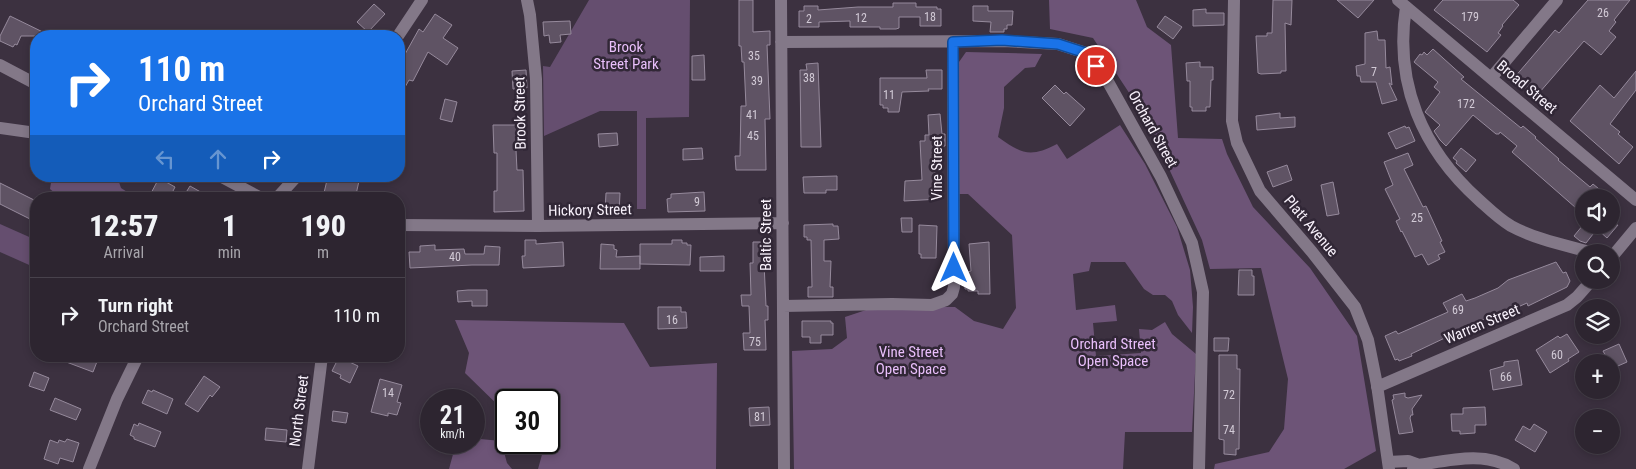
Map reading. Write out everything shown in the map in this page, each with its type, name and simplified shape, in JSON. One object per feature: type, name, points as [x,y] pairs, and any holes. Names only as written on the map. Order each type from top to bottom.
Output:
[{"type":"street","points":[[402,30],[422,0]]},
{"type":"street","name":"Brook Street","points":[[527,0],[536,79],[538,226]]},
{"type":"street","name":"Baltic Street","points":[[781,0],[784,469]]},
{"type":"street","name":"Platt Avenue","points":[[1234,0],[1232,121],[1237,144],[1260,191],[1312,252],[1355,307],[1368,340],[1389,465]]},
{"type":"street","points":[[1491,78],[1557,0]]},
{"type":"street","points":[[1402,3],[1403,47],[1410,93],[1420,122],[1432,146],[1445,165],[1474,196],[1512,227],[1534,236],[1575,248]]},
{"type":"street","name":"Broad Street","points":[[1402,3],[1636,200]]},
{"type":"street","name":"Orchard Street","points":[[782,42],[953,42],[1002,40],[1058,44],[1086,53],[1107,80],[1161,177],[1192,243],[1203,292],[1199,469]]},
{"type":"street","name":"Vine Street","points":[[783,306],[932,305],[942,302],[952,294],[954,287],[953,42]]},
{"type":"street","points":[[0,65],[30,81]]},
{"type":"street","points":[[0,128],[30,132]]},
{"type":"street","points":[[231,182],[250,192]]},
{"type":"street","points":[[282,192],[292,182]]},
{"type":"street","name":"Hickory Street","points":[[405,225],[538,226],[783,223]]},
{"type":"street","points":[[1620,247],[1636,228]]},
{"type":"street","name":"Warren Street","points":[[1377,387],[1566,305],[1584,289]]},
{"type":"street","points":[[89,469],[117,399],[135,362]]},
{"type":"street","name":"North Street","points":[[308,469],[321,362]]},
{"type":"street","points":[[1389,465],[1408,461],[1416,467],[1468,458],[1485,458],[1514,469]]},
{"type":"green space","name":"Brook Street Park","points":[[589,0],[690,0],[689,117],[646,118],[646,209],[637,209],[637,111],[600,111],[544,136],[543,66],[550,67]]},
{"type":"green space","points":[[1049,0],[1136,0],[1147,27],[1171,45],[1178,138],[1222,139],[1227,154],[1253,207],[1310,268],[1357,336],[1376,451],[1344,469],[1214,469],[1215,464],[1269,452],[1284,429],[1288,379],[1261,268],[1210,269],[1202,240],[1145,117],[1093,38],[1050,29]]},
{"type":"green space","name":"Vine Street Open Space","points":[[966,52],[1042,54],[1035,67],[1025,68],[1004,87],[1004,108],[998,137],[1006,143],[1026,152],[1040,151],[1057,144],[1067,159],[1120,125],[1145,164],[1177,227],[1190,270],[1193,307],[1192,333],[1178,315],[1172,301],[1165,295],[1153,295],[1144,289],[1125,262],[1091,262],[1089,271],[1073,274],[1076,310],[1115,305],[1117,321],[1093,323],[1096,356],[1141,353],[1139,329],[1152,330],[1165,322],[1172,334],[1196,354],[1192,432],[1125,432],[1123,469],[794,469],[792,351],[832,349],[847,338],[845,317],[878,306],[955,307],[974,321],[1003,329],[1016,308],[1012,235],[968,194],[957,194],[959,62]]},
{"type":"green space","points":[[51,182],[119,182],[121,188],[127,192],[54,192],[50,189]]},
{"type":"green space","points":[[0,224],[30,237],[30,265],[0,252]]},
{"type":"green space","points":[[455,320],[624,323],[650,367],[717,363],[716,469],[538,469],[542,454],[560,454],[560,389],[495,389],[495,402],[485,393],[485,389],[481,389],[465,373],[469,353]]},
{"type":"green space","points":[[485,439],[495,440],[495,454],[505,454],[507,463],[512,469],[449,469],[453,454],[485,454]]},
{"type":"building","points":[[739,0],[753,0],[753,32],[770,31],[770,45],[767,45],[770,119],[765,119],[766,170],[736,170],[735,156],[740,156],[741,106],[746,106],[744,62],[742,62],[741,46],[739,46]]},
{"type":"building","points":[[1273,0],[1292,0],[1291,25],[1285,23],[1286,71],[1261,74],[1258,73],[1256,36],[1267,36],[1267,33],[1272,33]]},
{"type":"building","points":[[1337,0],[1374,0],[1358,18]]},
{"type":"building","points":[[1443,0],[1513,0],[1519,5],[1502,25],[1498,33],[1501,35],[1487,52],[1434,10]]},
{"type":"building","points":[[1588,0],[1630,0],[1614,20],[1616,22],[1609,31],[1616,37],[1601,55],[1584,41],[1539,93],[1533,88],[1530,92],[1514,78],[1555,30],[1559,33]]},
{"type":"building","points":[[893,3],[916,3],[916,7],[937,7],[937,9],[941,9],[941,26],[920,26],[920,17],[899,17],[899,28],[896,29],[850,27],[850,21],[819,22],[819,27],[799,27],[799,11],[804,11],[804,6],[818,6],[818,10],[893,7]]},
{"type":"building","points":[[374,4],[385,14],[370,30],[366,30],[357,22]]},
{"type":"building","points":[[973,6],[988,6],[988,11],[1013,11],[1012,25],[1007,25],[1007,29],[1004,29],[1004,32],[990,32],[991,22],[973,21]]},
{"type":"building","points":[[1206,9],[1206,13],[1224,13],[1224,25],[1193,26],[1193,10]]},
{"type":"building","points":[[435,14],[452,25],[443,38],[458,48],[447,65],[428,52],[413,81],[409,80],[405,87],[405,54],[419,29],[423,32]]},
{"type":"building","points":[[10,16],[39,30],[30,30],[30,36],[21,36],[17,45],[15,44],[13,47],[0,41],[0,36]]},
{"type":"building","points":[[1165,16],[1182,27],[1173,39],[1157,27]]},
{"type":"building","points":[[570,21],[571,34],[560,35],[561,42],[550,43],[549,35],[544,36],[543,22]]},
{"type":"building","points":[[1377,31],[1378,40],[1385,40],[1386,68],[1390,67],[1392,85],[1389,83],[1397,100],[1382,104],[1376,82],[1361,82],[1360,76],[1357,76],[1356,66],[1365,64],[1365,33]]},
{"type":"building","points":[[1433,49],[1464,77],[1461,79],[1521,128],[1523,126],[1558,160],[1590,187],[1593,184],[1599,189],[1575,189],[1575,207],[1512,152],[1517,146],[1500,132],[1496,134],[1473,115],[1446,146],[1434,131],[1440,125],[1425,112],[1440,92],[1434,87],[1438,82],[1414,62],[1420,54],[1422,55],[1424,52],[1427,55]]},
{"type":"building","points":[[704,55],[705,80],[692,80],[692,56]]},
{"type":"building","points":[[1200,62],[1200,67],[1213,67],[1210,107],[1206,107],[1206,111],[1192,111],[1192,107],[1190,107],[1190,81],[1187,81],[1186,63]]},
{"type":"building","points":[[818,63],[821,147],[801,147],[800,70],[807,70],[806,64]]},
{"type":"building","points":[[526,70],[527,88],[513,89],[512,71]]},
{"type":"building","points":[[926,70],[942,70],[942,89],[902,92],[899,112],[888,112],[888,108],[883,108],[883,105],[880,105],[880,78],[927,78]]},
{"type":"building","points":[[1636,71],[1636,90],[1610,124],[1633,147],[1619,164],[1570,121],[1600,85],[1614,98]]},
{"type":"building","points":[[1055,85],[1085,109],[1070,126],[1042,98]]},
{"type":"building","points":[[445,99],[457,102],[452,122],[440,119]]},
{"type":"building","points":[[1280,113],[1280,118],[1295,117],[1295,127],[1257,130],[1256,116]]},
{"type":"building","points":[[940,114],[942,134],[945,134],[945,146],[934,147],[935,179],[940,179],[940,199],[904,201],[905,181],[922,180],[920,141],[925,141],[925,135],[929,135],[928,115]]},
{"type":"building","points":[[493,125],[522,125],[523,150],[516,150],[517,170],[523,170],[524,211],[494,212],[494,191],[497,191],[497,153],[494,153]]},
{"type":"building","points":[[1405,126],[1406,128],[1409,127],[1415,141],[1396,149],[1388,133]]},
{"type":"building","points":[[617,133],[618,145],[599,147],[598,134]]},
{"type":"building","points":[[702,148],[703,159],[683,160],[683,149]]},
{"type":"building","points":[[1461,148],[1476,160],[1466,172],[1453,158]]},
{"type":"building","points":[[1408,153],[1413,165],[1404,169],[1423,207],[1426,206],[1445,252],[1438,255],[1440,259],[1428,265],[1422,254],[1415,257],[1396,221],[1400,219],[1385,189],[1393,185],[1384,162]]},
{"type":"building","points":[[1287,165],[1292,180],[1273,187],[1267,172]]},
{"type":"building","points":[[837,176],[837,190],[826,190],[826,193],[804,193],[803,177]]},
{"type":"building","points":[[157,182],[166,182],[175,187],[172,192],[152,192]]},
{"type":"building","points":[[327,182],[359,182],[357,192],[324,192]]},
{"type":"building","points":[[1333,182],[1339,214],[1327,216],[1321,185]]},
{"type":"building","points":[[0,183],[30,198],[30,219],[0,204]]},
{"type":"building","points":[[190,186],[201,192],[186,192]]},
{"type":"building","points":[[704,192],[705,211],[668,212],[667,199],[671,198],[671,194]]},
{"type":"building","points":[[606,193],[620,193],[619,213],[605,212]]},
{"type":"building","points":[[901,218],[912,218],[912,232],[902,232]]},
{"type":"building","points":[[833,224],[833,226],[838,226],[839,239],[824,240],[824,261],[831,261],[830,287],[833,287],[833,297],[808,297],[808,287],[812,287],[811,240],[807,240],[807,237],[804,237],[804,225]]},
{"type":"building","points":[[919,225],[937,226],[936,258],[921,258],[921,254],[919,254]]},
{"type":"building","points":[[1576,234],[1593,234],[1586,243],[1574,236]]},
{"type":"building","points":[[1603,234],[1610,234],[1607,238]]},
{"type":"building","points":[[525,240],[536,240],[536,244],[563,242],[564,266],[523,268],[522,256],[525,256]]},
{"type":"building","points":[[672,240],[682,240],[682,243],[691,245],[690,265],[640,264],[640,244],[672,244]]},
{"type":"building","points":[[753,242],[768,242],[769,263],[764,263],[766,306],[768,306],[768,320],[765,320],[766,350],[744,350],[743,333],[750,333],[749,306],[742,306],[741,295],[751,295],[750,263],[753,263]]},
{"type":"building","points":[[989,242],[990,294],[978,294],[978,291],[968,291],[968,289],[965,289],[964,273],[971,271],[969,244]]},
{"type":"building","points":[[601,244],[614,245],[614,249],[617,250],[616,257],[640,256],[640,269],[600,269]]},
{"type":"building","points":[[435,245],[435,250],[464,249],[465,254],[484,254],[485,246],[500,247],[499,265],[410,268],[409,252],[420,252],[420,246]]},
{"type":"building","points":[[724,256],[724,271],[700,271],[700,257]]},
{"type":"building","points":[[1556,262],[1563,273],[1566,272],[1570,281],[1567,287],[1528,306],[1527,303],[1511,310],[1509,307],[1509,311],[1488,320],[1487,318],[1411,354],[1412,356],[1399,361],[1398,359],[1395,360],[1385,336],[1396,331],[1398,334],[1448,312],[1443,303],[1462,294],[1466,301],[1475,298],[1498,288],[1508,280]]},
{"type":"building","points":[[1239,270],[1252,270],[1252,276],[1254,276],[1254,295],[1238,295]]},
{"type":"building","points":[[487,290],[487,306],[472,306],[472,301],[458,302],[457,291]]},
{"type":"building","points":[[658,307],[681,307],[681,312],[686,312],[687,328],[658,329]]},
{"type":"building","points":[[802,321],[831,321],[833,323],[833,335],[821,335],[821,343],[810,343],[810,337],[802,337]]},
{"type":"building","points":[[1567,334],[1579,352],[1550,373],[1536,350],[1558,336],[1560,338]]},
{"type":"building","points":[[1214,338],[1229,338],[1228,351],[1214,351]]},
{"type":"building","points":[[1619,344],[1627,362],[1620,365],[1620,354],[1605,354],[1603,351]]},
{"type":"building","points":[[1219,355],[1237,355],[1237,369],[1240,369],[1239,449],[1236,449],[1236,455],[1224,454],[1224,440],[1219,439]]},
{"type":"building","points":[[1518,360],[1522,385],[1493,390],[1490,370],[1504,366],[1504,362]]},
{"type":"building","points":[[66,362],[97,362],[93,372]]},
{"type":"building","points":[[336,362],[350,362],[358,366],[350,383],[340,378],[341,375],[332,371]]},
{"type":"building","points":[[34,372],[49,378],[44,391],[29,386]]},
{"type":"building","points":[[204,376],[220,387],[212,397],[210,395],[198,412],[185,404]]},
{"type":"building","points":[[380,379],[402,385],[397,402],[401,403],[397,415],[388,413],[388,416],[371,412]]},
{"type":"building","points":[[148,390],[152,392],[153,390],[173,399],[167,414],[142,403]]},
{"type":"building","points":[[1405,393],[1405,397],[1408,398],[1422,395],[1412,409],[1413,415],[1410,418],[1413,432],[1399,434],[1392,400],[1394,399],[1393,395]]},
{"type":"building","points":[[55,398],[81,409],[76,420],[50,410]]},
{"type":"building","points":[[769,407],[770,425],[750,426],[749,408]]},
{"type":"building","points":[[1485,407],[1486,425],[1475,425],[1475,433],[1460,434],[1460,431],[1452,431],[1451,414],[1463,414],[1463,408]]},
{"type":"building","points":[[333,411],[348,413],[346,423],[332,421]]},
{"type":"building","points":[[139,423],[161,432],[155,447],[134,439],[130,435],[134,424],[138,426]]},
{"type":"building","points":[[1534,424],[1547,432],[1535,452],[1515,440],[1523,426],[1530,430]]},
{"type":"building","points":[[266,428],[287,430],[286,442],[265,440]]},
{"type":"building","points":[[67,439],[79,443],[73,462],[60,458],[58,464],[44,459],[50,440],[58,443],[59,440],[65,442]]},
{"type":"route","points":[[954,268],[953,42],[1002,40],[1058,44],[1086,53],[1096,66]]},
{"type":"park label","name":"Orchard Street Open Space","points":[[1113,352]]}]
